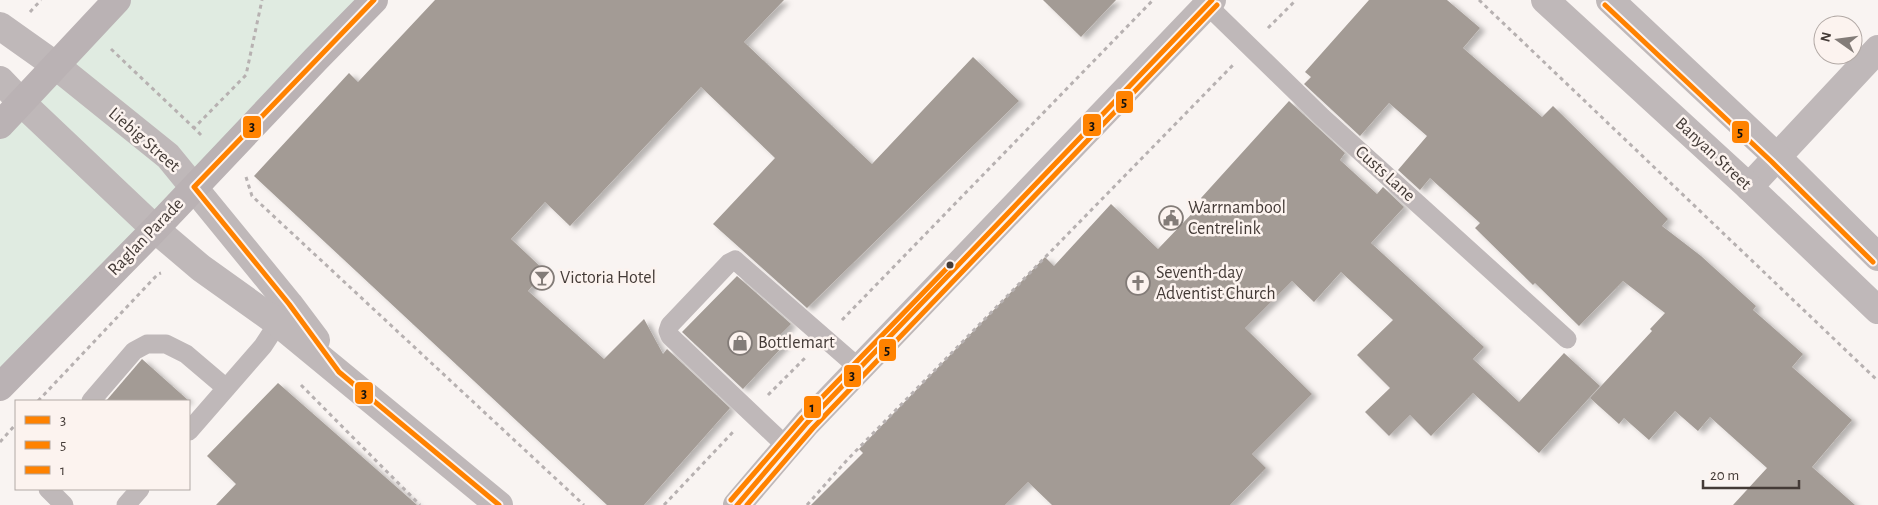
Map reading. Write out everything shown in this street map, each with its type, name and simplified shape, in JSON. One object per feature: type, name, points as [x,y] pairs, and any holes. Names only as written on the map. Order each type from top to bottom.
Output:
[{"type":"highway","points":[[0,125],[117,0]]},
{"type":"highway","name":"Raglan Parade","points":[[0,387],[155,229],[374,0]]},
{"type":"street","name":"Banyan Street","points":[[1545,0],[1749,187],[1878,310]]},
{"type":"street","points":[[1610,0],[1776,157],[1878,257]]},
{"type":"street","points":[[738,505],[786,446],[1209,3]]},
{"type":"street","name":"Liebig Street","points":[[0,26],[55,66],[168,156],[289,304],[339,372]]},
{"type":"street","points":[[1749,187],[1878,49]]},
{"type":"street","name":"Liebig Street","points":[[0,80],[155,229],[201,268],[278,323],[499,505]]},
{"type":"lane","name":"Custs Lane","points":[[1209,3],[1250,47],[1322,117],[1567,339]]},
{"type":"lane","points":[[786,446],[670,336],[668,331],[670,325],[729,263],[735,260],[860,369]]},
{"type":"lane","points":[[190,430],[263,346],[278,323]]},
{"type":"lane","points":[[91,400],[134,351],[147,344],[166,344],[186,354],[226,388]]},
{"type":"lane","points":[[49,490],[64,505]]},
{"type":"lane","points":[[126,505],[139,490]]},
{"type":"path","points":[[194,128],[246,75],[262,0]]},
{"type":"path","points":[[664,505],[751,412],[1154,0]]},
{"type":"path","points":[[807,505],[847,460],[1296,0]]},
{"type":"path","points":[[1479,0],[1878,381]]},
{"type":"path","points":[[90,29],[199,133]]},
{"type":"path","points":[[223,158],[246,177],[252,196],[584,505]]},
{"type":"path","points":[[39,400],[158,274]]},
{"type":"path","points":[[0,442],[15,425]]},
{"type":"shaded area","points":[[117,0],[374,0],[0,387],[0,127]]},
{"type":"building","points":[[435,0],[784,0],[744,42],[872,164],[973,57],[1019,101],[807,308],[713,224],[775,158],[701,87],[570,226],[545,202],[511,239],[545,271],[528,291],[604,359],[644,319],[663,354],[667,349],[730,408],[644,505],[607,505],[254,176],[349,73],[358,82]]},
{"type":"building","points":[[1043,0],[1116,0],[1081,37]]},
{"type":"building","points":[[1369,0],[1447,0],[1480,28],[1463,48],[1542,117],[1553,106],[1668,219],[1662,226],[1701,256],[1756,306],[1753,310],[1803,354],[1792,367],[1852,420],[1812,467],[1855,505],[1733,505],[1767,468],[1710,417],[1698,431],[1675,411],[1649,440],[1624,418],[1619,424],[1590,398],[1652,331],[1650,329],[1665,313],[1623,281],[1579,326],[1535,283],[1533,285],[1475,228],[1480,223],[1430,178],[1420,190],[1398,170],[1427,136],[1389,103],[1360,136],[1304,84],[1311,77],[1305,72]]},
{"type":"building","points":[[1289,101],[1345,153],[1340,160],[1377,194],[1383,187],[1404,207],[1371,243],[1484,347],[1473,359],[1519,402],[1564,353],[1600,386],[1539,453],[1473,393],[1431,436],[1410,415],[1389,436],[1365,412],[1390,388],[1357,355],[1393,320],[1341,272],[1314,302],[1292,281],[1245,328],[1312,394],[1252,454],[1266,468],[1230,505],[1052,505],[1028,482],[1005,505],[811,505],[863,453],[859,449],[1045,257],[1054,266],[1111,204],[1158,249],[1204,201],[1201,198]]},
{"type":"building","points":[[737,276],[791,324],[778,337],[785,344],[743,389],[682,332]]},
{"type":"building","points":[[142,359],[188,400],[107,400]]},
{"type":"building","points":[[278,383],[417,505],[216,505],[236,484],[207,456]]},
{"type":"transit line","name":"3","points":[[374,0],[194,187],[289,304],[339,372],[499,505]]},
{"type":"transit line","name":"3","points":[[737,505],[807,423],[1212,0]]},
{"type":"transit line","name":"5","points":[[747,505],[813,428],[1217,5]]},
{"type":"transit line","name":"5","points":[[1605,5],[1772,162],[1873,262]]},
{"type":"transit line","name":"1","points":[[731,500],[802,418],[950,265]]},
{"type":"place","name":"Warrnambool Centrelink","points":[[1171,218]]},
{"type":"place","name":"Victoria Hotel","points":[[542,278]]},
{"type":"place","name":"Seventh-day Adventist Church","points":[[1138,283]]},
{"type":"place","name":"Bottlemart","points":[[740,343]]}]
